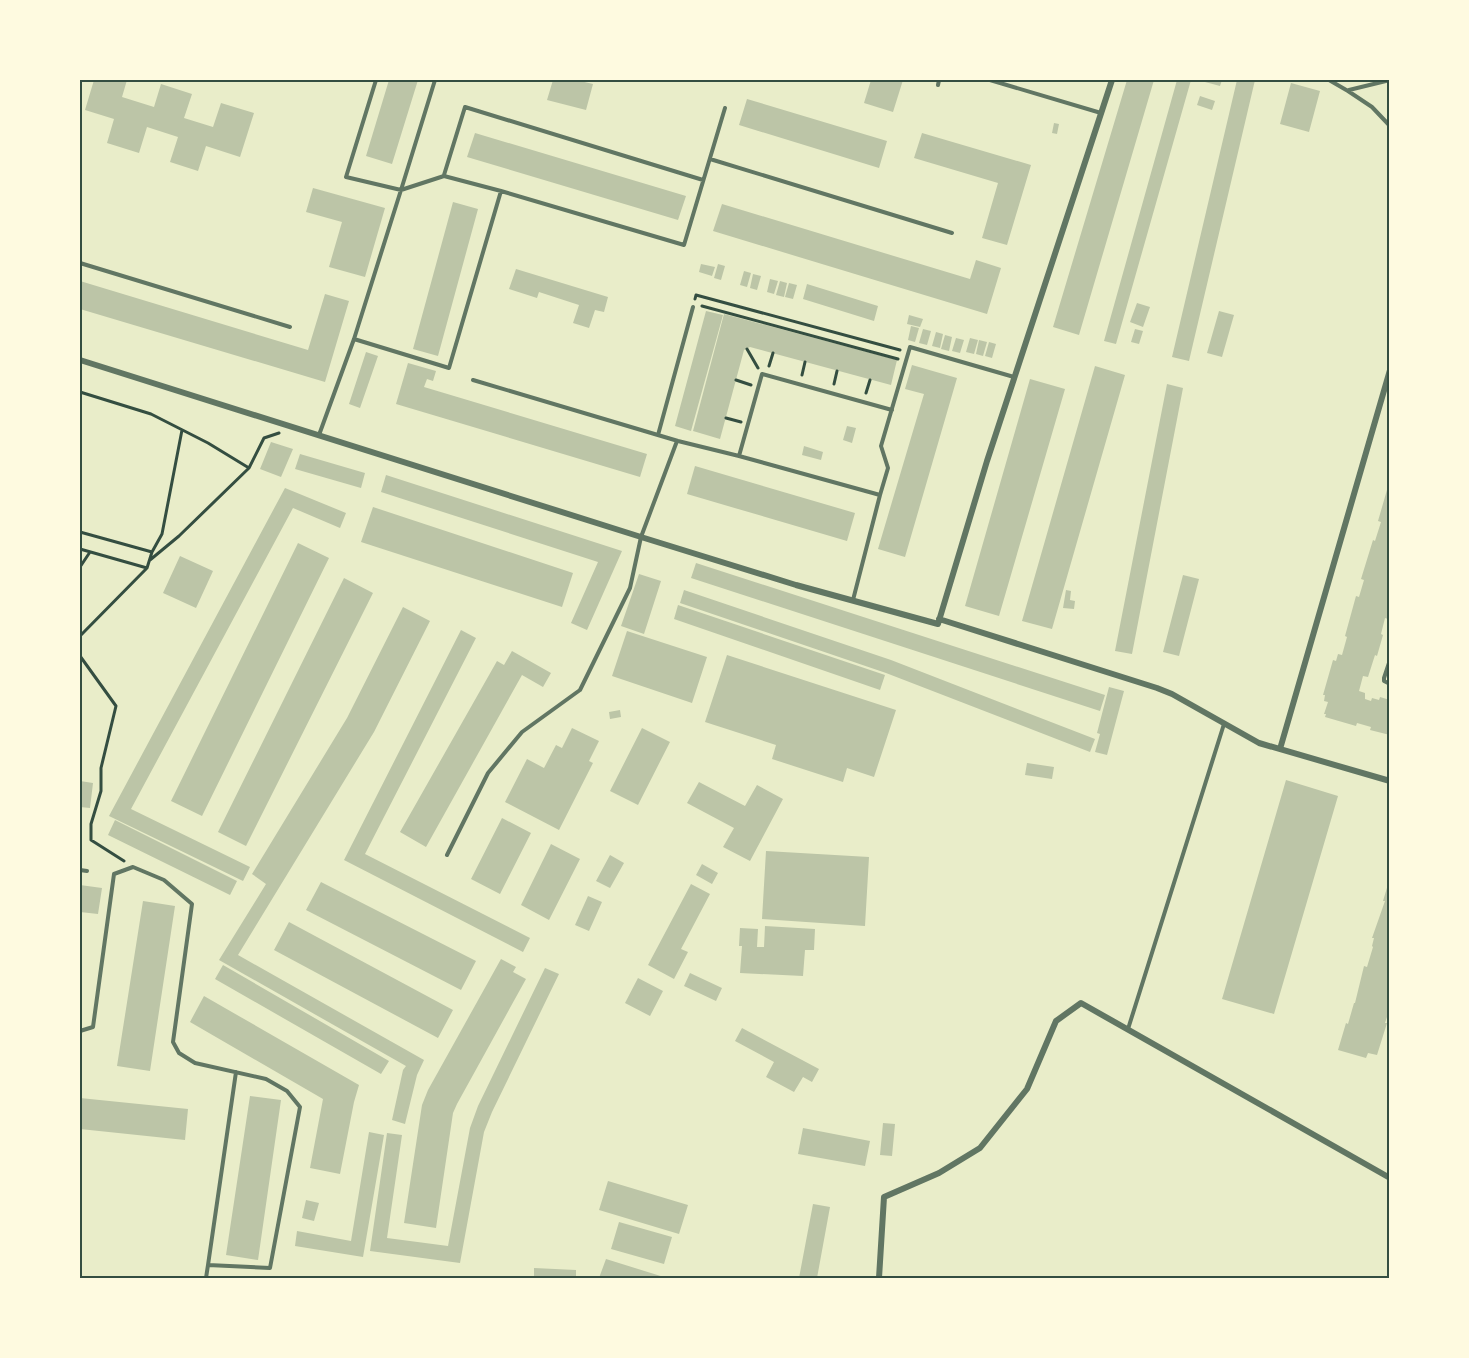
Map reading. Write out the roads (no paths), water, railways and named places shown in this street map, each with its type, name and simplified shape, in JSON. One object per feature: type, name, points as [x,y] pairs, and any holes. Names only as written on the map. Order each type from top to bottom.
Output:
[{"type":"street","points":[[938,622],[1014,377],[1112,80]]},
{"type":"street","points":[[80,360],[796,585],[938,622],[1157,688],[1172,694],[1258,743],[1389,781]]},
{"type":"street","points":[[1280,750],[1389,370]]},
{"type":"street","points":[[879,1278],[884,1197],[939,1173],[980,1148],[1027,1089],[1056,1021],[1081,1003],[1389,1178]]},
{"type":"lane","points":[[376,80],[346,177],[401,190],[444,176],[501,190],[684,245],[725,108]]},
{"type":"lane","points":[[319,436],[354,339],[435,80]]},
{"type":"lane","points":[[938,85],[939,80]]},
{"type":"lane","points":[[990,80],[1101,113]]},
{"type":"lane","points":[[1329,80],[1372,107],[1389,126]]},
{"type":"lane","points":[[1348,90],[1389,80]]},
{"type":"lane","points":[[444,176],[465,107],[703,180]]},
{"type":"lane","points":[[710,159],[952,233]]},
{"type":"lane","points":[[354,339],[449,368],[501,190]]},
{"type":"lane","points":[[80,263],[290,327]]},
{"type":"lane","points":[[658,435],[693,305]]},
{"type":"lane","points":[[853,600],[888,468],[881,446],[910,347],[1014,377]]},
{"type":"lane","points":[[739,456],[764,375],[892,410]]},
{"type":"lane","points":[[473,380],[678,441],[880,495]]},
{"type":"lane","points":[[447,855],[488,773],[522,732],[580,690],[630,588],[641,537],[678,441]]},
{"type":"lane","points":[[1389,660],[1384,678],[1384,681],[1389,684]]},
{"type":"lane","points":[[1128,1030],[1224,724]]},
{"type":"lane","points":[[80,1031],[93,1027],[114,874],[133,867],[164,880],[192,904],[173,1042],[176,1048],[179,1053],[195,1063],[266,1079],[287,1091],[300,1107],[270,1268],[208,1265]]},
{"type":"lane","points":[[80,870],[87,871]]},
{"type":"lane","points":[[206,1278],[236,1072]]}]
